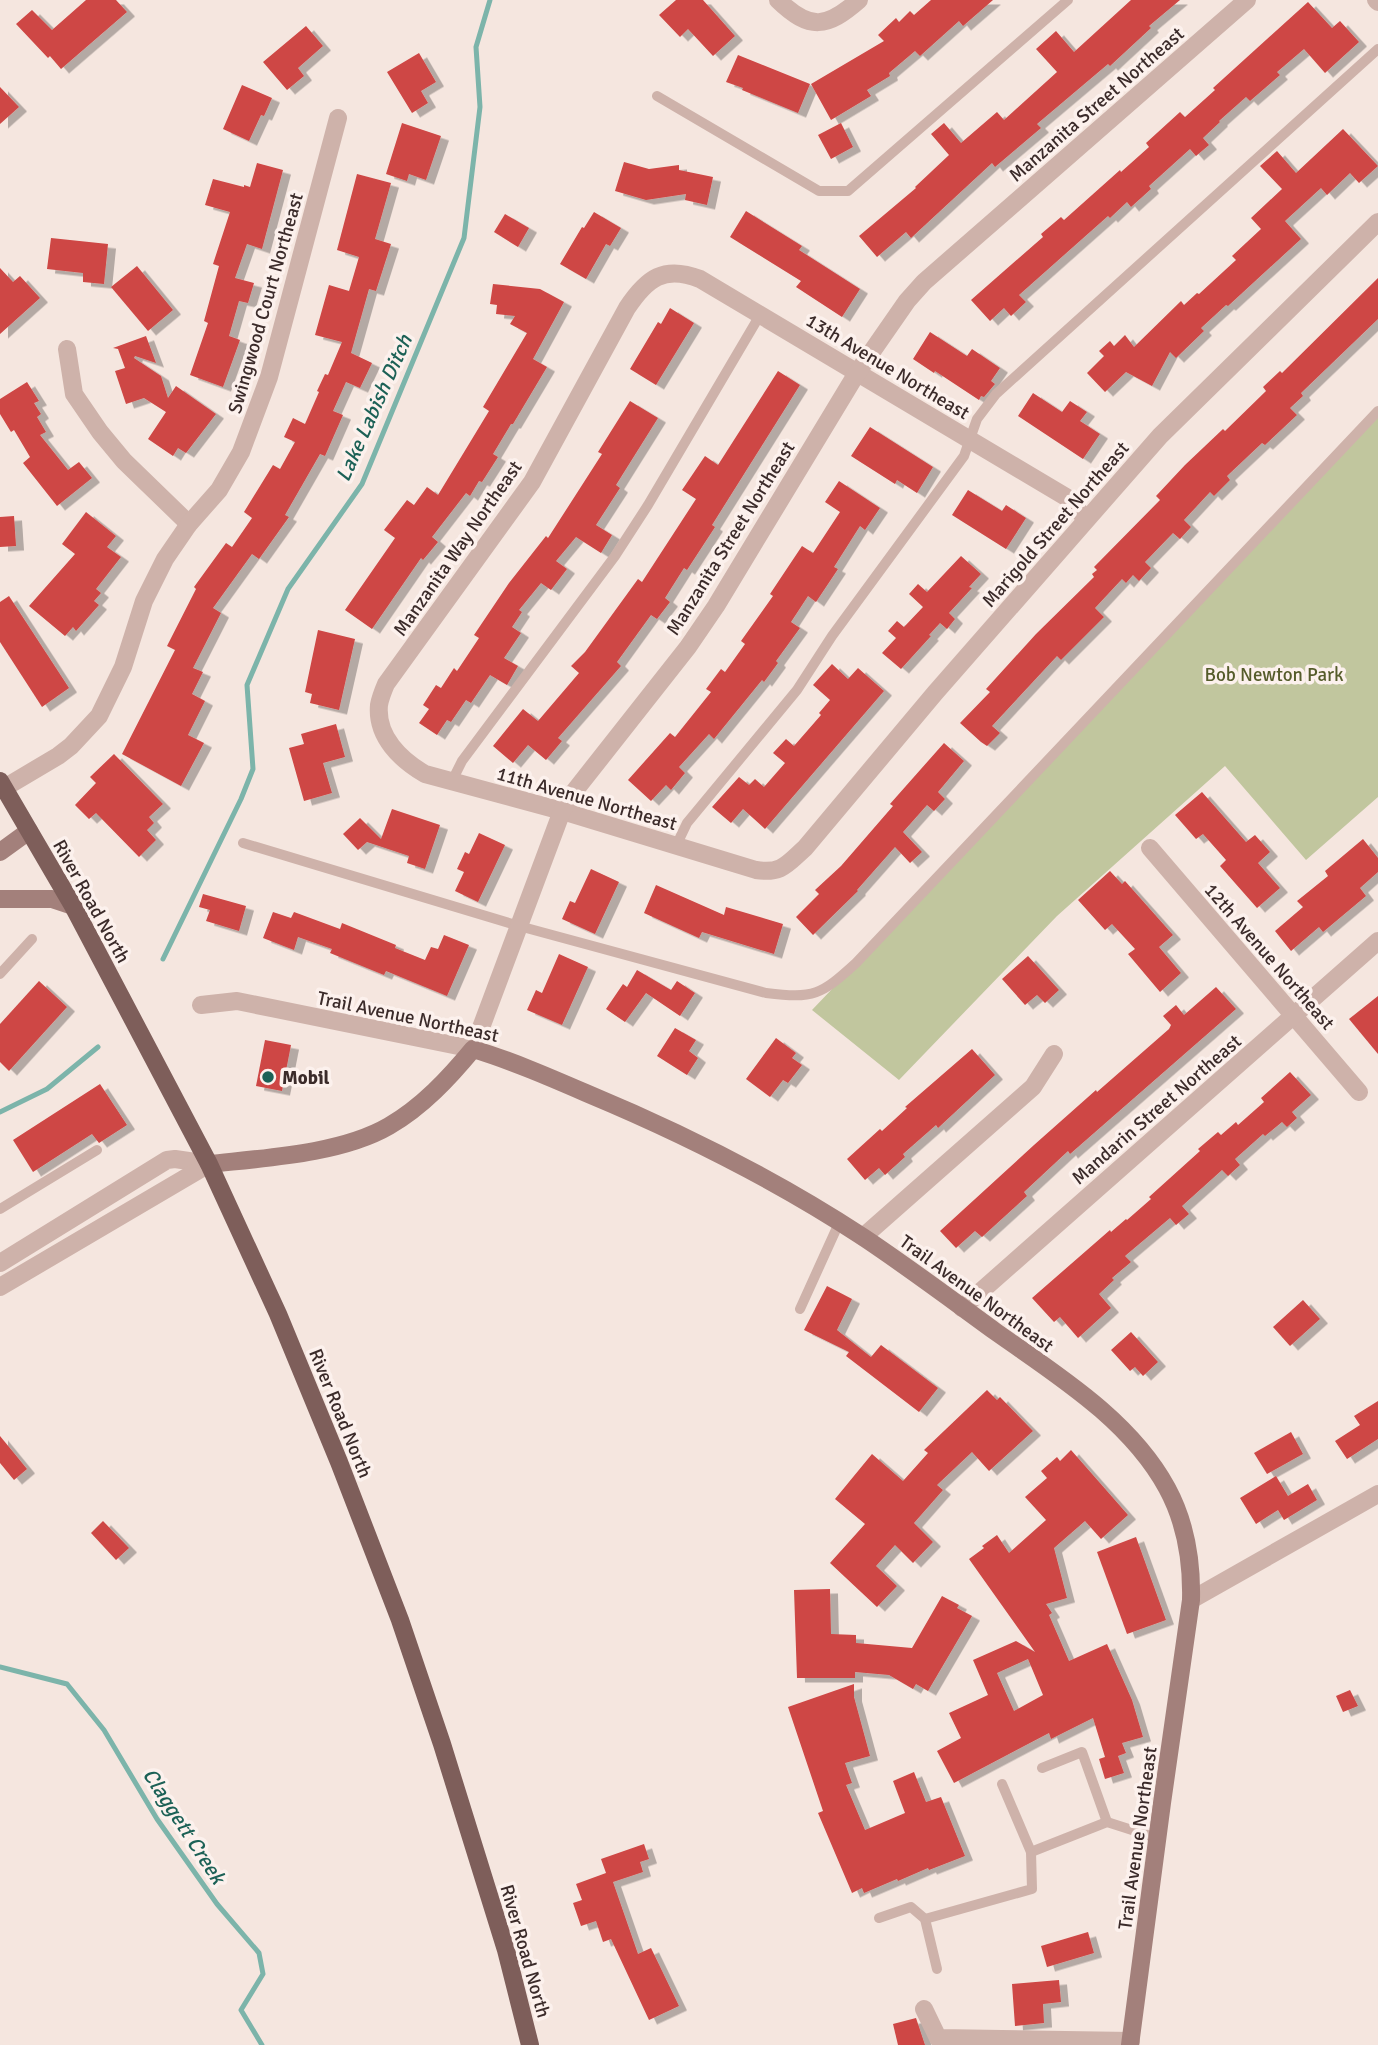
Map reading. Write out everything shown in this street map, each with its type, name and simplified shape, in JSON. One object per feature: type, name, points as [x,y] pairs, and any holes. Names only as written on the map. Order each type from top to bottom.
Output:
[{"type":"main road","name":"River Road North","points":[[2,785],[73,906],[209,1164],[278,1314],[400,1620],[506,1950],[530,2045]]},
{"type":"street","points":[[778,0],[801,19],[815,23],[830,20],[859,0]]},
{"type":"street","name":"Manzanita Street Northeast","points":[[209,1164],[318,1149],[374,1133],[415,1108],[448,1078],[473,1049],[562,811],[716,606],[857,373],[907,301],[924,282],[1247,0]]},
{"type":"street","name":"Swingwood Court Northeast","points":[[2,785],[58,756],[99,716],[123,667],[144,601],[165,559],[230,473],[253,423],[269,377],[338,117]]},
{"type":"street","name":"Marigold Street Northeast","points":[[781,870],[805,848],[1086,519],[1168,428],[1378,222]]},
{"type":"street","name":"13th Avenue Northeast","points":[[660,276],[675,271],[700,279],[1066,497],[1086,519]]},
{"type":"street","name":"Manzanita Way Northeast","points":[[390,745],[381,725],[379,705],[386,684],[532,482],[632,301],[648,283],[660,276]]},
{"type":"street","points":[[67,349],[74,394],[100,432],[131,469],[189,524]]},
{"type":"street","name":"11th Avenue Northeast","points":[[390,745],[408,764],[425,774],[562,811],[756,870],[781,870]]},
{"type":"street","points":[[0,852],[29,831]]},
{"type":"street","name":"12th Avenue Northeast","points":[[1150,848],[1359,1092]]},
{"type":"street","points":[[0,899],[52,899],[73,906]]},
{"type":"street","name":"Mandarin Street Northeast","points":[[962,1308],[1378,941]]},
{"type":"street","name":"Trail Avenue Northeast","points":[[201,1005],[237,1001],[473,1049],[504,1058],[635,1113],[742,1166],[863,1237],[1055,1374],[1114,1422],[1142,1453],[1166,1486],[1183,1527],[1192,1570],[1191,1600],[1131,2043]]},
{"type":"street","points":[[863,1237],[1033,1087],[1054,1054]]},
{"type":"street","points":[[2,1259],[167,1160],[209,1164]]},
{"type":"street","points":[[0,1287],[209,1164]]},
{"type":"street","points":[[1191,1600],[1378,1494]]},
{"type":"street","points":[[924,2009],[938,2038],[1131,2043]]},
{"type":"lane","points":[[657,96],[819,191],[848,191],[1068,0]]},
{"type":"lane","points":[[676,846],[687,822],[797,690],[832,636],[964,456],[977,419],[996,394],[1378,49]]},
{"type":"lane","points":[[452,781],[461,761],[615,556],[761,315]]},
{"type":"lane","points":[[243,844],[519,926],[766,993],[817,993],[831,986],[856,963],[1378,411]]},
{"type":"lane","points":[[0,974],[32,939]]},
{"type":"lane","points":[[0,1209],[97,1150]]},
{"type":"lane","points":[[800,1309],[839,1223]]},
{"type":"lane","points":[[2,1259],[17,1278]]},
{"type":"lane","points":[[1042,1768],[1082,1752],[1107,1822]]},
{"type":"lane","points":[[925,1919],[1032,1889],[1031,1852],[1002,1784]]},
{"type":"lane","points":[[1031,1852],[1107,1822],[1157,1838]]},
{"type":"lane","points":[[879,1918],[911,1906],[925,1919],[937,1969]]},
{"type":"green space","name":"Bob Newton Park","points":[[1378,417],[1378,797],[1306,860],[1225,766],[1057,916],[899,1080],[812,1010]]},
{"type":"building","points":[[86,0],[116,0],[127,12],[61,69],[16,24],[32,10],[52,30]]},
{"type":"building","points":[[676,0],[703,0],[735,36],[713,56],[688,29],[680,37],[659,15]]},
{"type":"building","points":[[931,0],[993,0],[963,26],[959,21],[920,56],[915,51],[889,73],[890,76],[867,90],[871,96],[831,120],[811,84],[884,41],[878,35],[896,18],[899,22],[910,11],[914,15]]},
{"type":"building","points":[[1131,0],[1180,0],[1149,26],[1151,28],[1110,66],[1108,64],[1037,124],[1041,128],[995,167],[992,163],[911,238],[906,232],[877,257],[859,236],[916,188],[949,155],[931,134],[944,123],[961,143],[997,112],[1004,120],[1057,72],[1036,49],[1056,31],[1074,52]]},
{"type":"building","points":[[1308,2],[1332,28],[1340,21],[1359,42],[1325,73],[1304,49],[1277,72],[1280,75],[1250,101],[1246,97],[1219,121],[1203,138],[1209,145],[1196,156],[1190,149],[1149,186],[1151,189],[1131,207],[1127,202],[1110,218],[1108,216],[1019,295],[1026,302],[1011,316],[1004,308],[990,321],[971,300],[1043,237],[1041,234],[1061,217],[1064,220],[1149,147],[1146,143],[1180,112],[1185,117]]},
{"type":"building","points":[[306,26],[323,46],[298,68],[304,76],[287,90],[263,62]]},
{"type":"building","points":[[419,53],[436,82],[421,91],[428,103],[412,113],[387,72]]},
{"type":"building","points":[[738,55],[810,84],[798,113],[726,82]]},
{"type":"building","points":[[242,85],[272,98],[249,141],[223,129]]},
{"type":"building","points":[[0,87],[19,107],[0,124]]},
{"type":"building","points":[[402,123],[441,136],[426,180],[409,174],[407,181],[386,174]]},
{"type":"building","points":[[841,123],[853,147],[831,159],[818,135]]},
{"type":"building","points":[[1343,129],[1378,166],[1359,183],[1350,173],[1327,195],[1321,188],[1285,221],[1301,239],[1201,328],[1204,331],[1176,358],[1170,352],[1152,386],[1126,372],[1105,392],[1087,373],[1104,356],[1099,351],[1110,341],[1114,346],[1125,335],[1134,347],[1181,301],[1184,305],[1199,294],[1236,260],[1232,256],[1261,229],[1251,218],[1282,189],[1260,166],[1277,151],[1296,173]]},
{"type":"building","points":[[624,162],[649,169],[679,165],[679,170],[713,177],[707,205],[685,200],[686,194],[646,200],[615,191]]},
{"type":"building","points":[[257,163],[283,170],[262,249],[247,244],[235,278],[254,283],[248,303],[239,301],[229,336],[240,340],[223,387],[190,375],[208,323],[204,321],[219,266],[213,264],[230,212],[205,205],[213,179],[250,187]]},
{"type":"building","points":[[357,174],[391,183],[375,239],[391,244],[376,291],[369,289],[351,353],[372,363],[360,388],[346,382],[333,411],[343,415],[325,456],[320,454],[285,515],[289,517],[259,559],[252,554],[213,608],[221,613],[193,668],[203,672],[192,694],[205,701],[188,735],[204,743],[181,786],[122,754],[175,650],[167,646],[196,589],[194,587],[226,543],[232,547],[252,518],[244,512],[273,465],[280,469],[295,442],[284,437],[293,418],[305,424],[319,392],[317,391],[325,374],[328,375],[342,342],[315,335],[329,285],[349,291],[359,257],[337,250]]},
{"type":"building","points":[[746,211],[802,246],[799,250],[860,289],[842,317],[796,287],[801,281],[730,237]]},
{"type":"building","points":[[594,212],[621,228],[610,246],[606,244],[586,279],[560,264]]},
{"type":"building","points":[[505,214],[529,228],[518,247],[494,232]]},
{"type":"building","points":[[51,238],[108,244],[104,284],[83,282],[83,273],[47,269]]},
{"type":"building","points":[[137,266],[173,310],[148,331],[111,287]]},
{"type":"building","points":[[0,268],[13,282],[20,276],[40,298],[0,334]]},
{"type":"building","points":[[1378,278],[1378,319],[1301,393],[1303,396],[1290,408],[1297,415],[1227,476],[1230,480],[1214,496],[1210,492],[1184,520],[1191,527],[1180,539],[1173,533],[1145,562],[1151,568],[1139,581],[1133,575],[1126,583],[1122,579],[1095,608],[1104,617],[1061,660],[1057,656],[992,726],[1000,733],[987,746],[981,742],[960,723],[990,692],[986,689],[1036,634],[1094,577],[1092,574],[1097,570],[1094,567],[1160,500],[1156,496],[1185,465],[1223,429],[1225,431],[1266,391],[1263,387],[1280,371],[1282,373]]},
{"type":"building","points":[[493,284],[540,289],[564,302],[533,359],[547,367],[493,454],[498,457],[482,482],[479,481],[470,496],[466,493],[432,537],[438,542],[423,560],[421,558],[372,629],[345,610],[395,538],[384,530],[407,500],[414,505],[427,487],[438,495],[489,411],[483,407],[527,333],[510,324],[515,316],[496,314],[497,305],[490,304]]},
{"type":"building","points":[[670,308],[694,323],[656,385],[630,369],[658,322],[661,324]]},
{"type":"building","points":[[930,332],[967,356],[972,349],[1000,368],[991,381],[995,384],[984,397],[981,396],[979,400],[913,359]]},
{"type":"building","points":[[146,336],[156,363],[135,356],[134,358],[161,376],[168,398],[176,386],[216,414],[186,453],[178,448],[173,456],[148,439],[166,412],[144,398],[126,404],[115,371],[125,368],[118,349],[113,348]]},
{"type":"building","points":[[778,371],[800,385],[712,525],[715,527],[665,598],[670,602],[657,619],[651,615],[617,662],[621,666],[558,738],[562,741],[546,760],[528,745],[513,763],[493,746],[523,709],[538,721],[579,673],[571,666],[585,652],[638,579],[642,582],[696,499],[682,490],[705,456],[718,465]]},
{"type":"building","points":[[27,382],[39,401],[34,403],[41,414],[37,417],[46,432],[40,435],[68,470],[79,462],[92,478],[57,506],[23,463],[30,457],[14,430],[11,432],[0,414],[0,399]]},
{"type":"building","points":[[1033,393],[1062,412],[1070,401],[1087,412],[1080,421],[1100,434],[1083,459],[1018,416]]},
{"type":"building","points":[[630,401],[658,418],[616,485],[620,488],[596,525],[612,535],[601,553],[576,537],[556,561],[567,569],[551,590],[541,583],[519,610],[522,612],[512,627],[521,633],[504,658],[518,666],[507,685],[490,675],[471,703],[466,700],[451,722],[447,720],[437,735],[419,723],[429,709],[423,705],[436,685],[441,688],[454,668],[457,671],[479,638],[474,635],[509,583],[546,536],[548,538],[602,454],[598,452]]},
{"type":"building","points":[[870,427],[933,467],[917,493],[897,480],[895,484],[851,456]]},
{"type":"building","points":[[839,481],[880,508],[865,530],[860,526],[834,567],[838,569],[816,602],[808,596],[791,622],[800,628],[764,682],[762,680],[714,739],[709,734],[679,767],[685,773],[671,790],[666,785],[651,801],[628,780],[670,733],[675,737],[711,692],[706,689],[721,669],[725,672],[745,644],[741,641],[773,596],[770,594],[802,546],[813,553],[840,512],[825,502]]},
{"type":"building","points":[[968,490],[1002,511],[1006,505],[1026,518],[1006,549],[952,515]]},
{"type":"building","points":[[86,512],[116,536],[107,547],[121,557],[96,589],[101,593],[94,601],[99,605],[76,631],[73,627],[65,636],[29,606],[75,554],[62,544]]},
{"type":"building","points":[[14,516],[16,546],[0,547],[0,517]]},
{"type":"building","points":[[961,556],[981,574],[949,613],[955,619],[947,629],[940,623],[901,669],[882,653],[896,638],[888,631],[897,621],[904,627],[923,607],[909,594],[918,584],[927,592]]},
{"type":"building","points":[[9,596],[69,688],[42,707],[0,642],[0,602]]},
{"type":"building","points":[[318,630],[355,639],[339,710],[310,703],[312,694],[305,692]]},
{"type":"building","points":[[832,664],[848,679],[858,668],[884,691],[765,829],[743,809],[731,823],[712,807],[739,777],[749,785],[755,779],[764,787],[785,763],[773,753],[786,739],[794,746],[821,715],[819,713],[830,700],[813,685]]},
{"type":"building","points":[[336,724],[345,757],[323,763],[332,793],[304,801],[289,748],[304,744],[301,734]]},
{"type":"building","points":[[944,743],[964,761],[938,792],[945,799],[934,811],[927,805],[903,832],[922,852],[910,863],[895,847],[858,891],[813,935],[796,917],[819,894],[815,890],[841,866],[893,806],[890,804]]},
{"type":"building","points":[[114,754],[163,804],[149,817],[154,823],[147,830],[156,840],[139,857],[96,813],[89,819],[75,805],[96,783],[90,777]]},
{"type":"building","points":[[1202,792],[1246,842],[1255,835],[1270,852],[1258,863],[1280,888],[1257,908],[1220,866],[1226,860],[1203,834],[1196,839],[1175,815]]},
{"type":"building","points":[[392,809],[440,825],[425,869],[407,863],[409,856],[367,842],[358,850],[343,834],[360,818],[381,839]]},
{"type":"building","points":[[479,833],[505,845],[478,902],[455,891],[464,872],[457,869],[465,852],[469,854]]},
{"type":"building","points":[[1363,839],[1378,858],[1378,872],[1360,888],[1366,896],[1323,932],[1319,927],[1291,951],[1275,931],[1303,907],[1297,901],[1328,876],[1325,871]]},
{"type":"building","points":[[591,869],[619,882],[595,934],[562,919],[570,901],[575,903]]},
{"type":"building","points":[[1110,871],[1122,884],[1125,881],[1173,935],[1159,947],[1181,973],[1160,992],[1128,954],[1135,949],[1112,924],[1105,930],[1078,900]]},
{"type":"building","points":[[656,885],[724,915],[726,907],[783,924],[774,954],[702,932],[699,938],[644,913]]},
{"type":"building","points":[[203,894],[246,906],[239,931],[206,921],[210,910],[199,907]]},
{"type":"building","points":[[273,912],[291,918],[294,912],[340,929],[342,923],[425,960],[431,947],[438,949],[444,935],[469,945],[447,996],[386,971],[384,975],[330,953],[332,949],[298,937],[294,950],[263,938]]},
{"type":"building","points":[[559,954],[588,967],[562,1025],[527,1010],[536,990],[542,993]]},
{"type":"building","points":[[1028,956],[1059,990],[1045,1003],[1037,995],[1025,1005],[1002,979]]},
{"type":"building","points":[[637,970],[671,990],[677,981],[695,993],[680,1016],[646,993],[625,1022],[606,1009],[623,984],[627,987]]},
{"type":"building","points":[[39,981],[67,1007],[9,1071],[0,1062],[0,1024]]},
{"type":"building","points":[[1216,987],[1236,1009],[1070,1154],[1068,1151],[1024,1192],[1027,1196],[982,1237],[975,1231],[956,1248],[940,1231],[1096,1090],[1097,1092],[1169,1029],[1171,1025],[1163,1016],[1176,1005],[1184,1015]]},
{"type":"building","points":[[1378,996],[1378,1054],[1349,1019]]},
{"type":"building","points":[[675,1028],[696,1040],[689,1051],[698,1058],[687,1075],[657,1056]]},
{"type":"building","points":[[776,1038],[796,1053],[792,1058],[802,1065],[788,1083],[783,1080],[770,1097],[746,1079]]},
{"type":"building","points":[[265,1040],[291,1045],[282,1091],[256,1086]]},
{"type":"building","points":[[972,1049],[995,1075],[938,1128],[936,1125],[903,1154],[905,1157],[885,1175],[879,1168],[865,1180],[847,1159],[880,1129],[882,1131],[907,1108],[905,1107]]},
{"type":"building","points":[[1290,1072],[1311,1095],[1292,1112],[1297,1118],[1287,1127],[1282,1122],[1265,1136],[1263,1134],[1235,1159],[1240,1165],[1228,1176],[1222,1170],[1182,1206],[1189,1214],[1176,1225],[1170,1218],[1125,1256],[1131,1262],[1112,1278],[1114,1280],[1099,1294],[1111,1308],[1078,1338],[1060,1317],[1054,1322],[1032,1298],[1110,1230],[1111,1232],[1127,1220],[1151,1199],[1149,1197],[1218,1132],[1221,1135],[1236,1122],[1238,1125],[1264,1102],[1261,1098]]},
{"type":"building","points":[[100,1084],[127,1125],[99,1143],[92,1134],[33,1172],[13,1140]]},
{"type":"building","points":[[827,1286],[852,1299],[837,1330],[871,1357],[881,1345],[938,1388],[919,1412],[846,1356],[849,1352],[804,1330]]},
{"type":"building","points":[[1303,1300],[1320,1319],[1290,1346],[1273,1327]]},
{"type":"building","points":[[1131,1332],[1158,1362],[1143,1376],[1135,1367],[1130,1371],[1111,1350]]},
{"type":"building","points":[[987,1390],[997,1400],[1000,1397],[1033,1431],[989,1471],[972,1452],[937,1485],[943,1490],[914,1523],[933,1542],[913,1563],[895,1545],[876,1566],[897,1586],[877,1607],[830,1563],[865,1524],[835,1499],[872,1454],[903,1481],[928,1453],[924,1450]]},
{"type":"building","points":[[1378,1401],[1378,1439],[1347,1459],[1335,1441],[1360,1425],[1354,1416]]},
{"type":"building","points":[[1291,1432],[1303,1454],[1267,1474],[1254,1453]]},
{"type":"building","points":[[0,1436],[27,1469],[14,1480],[0,1463]]},
{"type":"building","points":[[1071,1450],[1128,1515],[1101,1539],[1085,1521],[1054,1548],[1067,1598],[1046,1604],[1052,1613],[1049,1615],[1069,1661],[1107,1644],[1132,1700],[1143,1737],[1122,1743],[1126,1753],[1118,1756],[1124,1773],[1105,1779],[1099,1759],[1105,1757],[1093,1718],[1051,1739],[1049,1733],[954,1783],[937,1751],[961,1738],[949,1713],[988,1695],[973,1660],[1016,1641],[1035,1652],[969,1559],[997,1535],[1009,1553],[1046,1520],[1025,1497],[1047,1478],[1041,1471],[1057,1457],[1060,1461]],"holes":[[[1028,1659],[1043,1695],[1014,1711],[997,1673]]]},
{"type":"building","points":[[1276,1476],[1288,1496],[1308,1484],[1317,1500],[1284,1520],[1278,1510],[1256,1524],[1240,1498]]},
{"type":"building","points":[[103,1521],[129,1548],[116,1560],[91,1533]]},
{"type":"building","points":[[1136,1537],[1166,1620],[1127,1634],[1097,1552]]},
{"type":"building","points":[[830,1589],[831,1634],[856,1635],[856,1643],[912,1648],[942,1596],[972,1616],[928,1691],[916,1684],[913,1689],[889,1675],[855,1672],[855,1678],[797,1678],[794,1590]]},
{"type":"building","points":[[854,1684],[854,1697],[870,1756],[845,1763],[852,1783],[846,1785],[865,1830],[905,1813],[893,1781],[914,1772],[926,1802],[941,1797],[965,1856],[864,1893],[862,1888],[852,1893],[818,1813],[823,1811],[788,1707]]},
{"type":"building","points":[[1350,1690],[1358,1706],[1343,1712],[1336,1696]]},
{"type":"building","points":[[644,1844],[649,1859],[640,1862],[643,1872],[613,1882],[638,1954],[651,1948],[679,2006],[649,2020],[611,1939],[603,1942],[596,1921],[581,1926],[573,1903],[582,1900],[576,1884],[606,1873],[601,1859]]},
{"type":"building","points":[[1088,1932],[1094,1953],[1047,1967],[1041,1946]]},
{"type":"building","points":[[1059,1980],[1061,2002],[1043,2004],[1044,2023],[1015,2026],[1012,1984]]},
{"type":"building","points":[[916,2018],[925,2045],[898,2045],[893,2024]]},
{"type":"waterway","name":"Lake Labish Ditch","points":[[163,959],[253,769],[247,685],[288,589],[362,484],[464,238],[480,107],[476,47],[490,0]]},
{"type":"waterway","name":"Lake Labish Ditch","points":[[0,1112],[47,1089],[98,1047]]},
{"type":"waterway","name":"Claggett Creek","points":[[0,1667],[67,1684],[104,1730],[157,1819],[217,1904],[259,1953],[263,1974],[241,2010],[262,2045]]},
{"type":"place","name":"Mobil","points":[[268,1077]]}]
